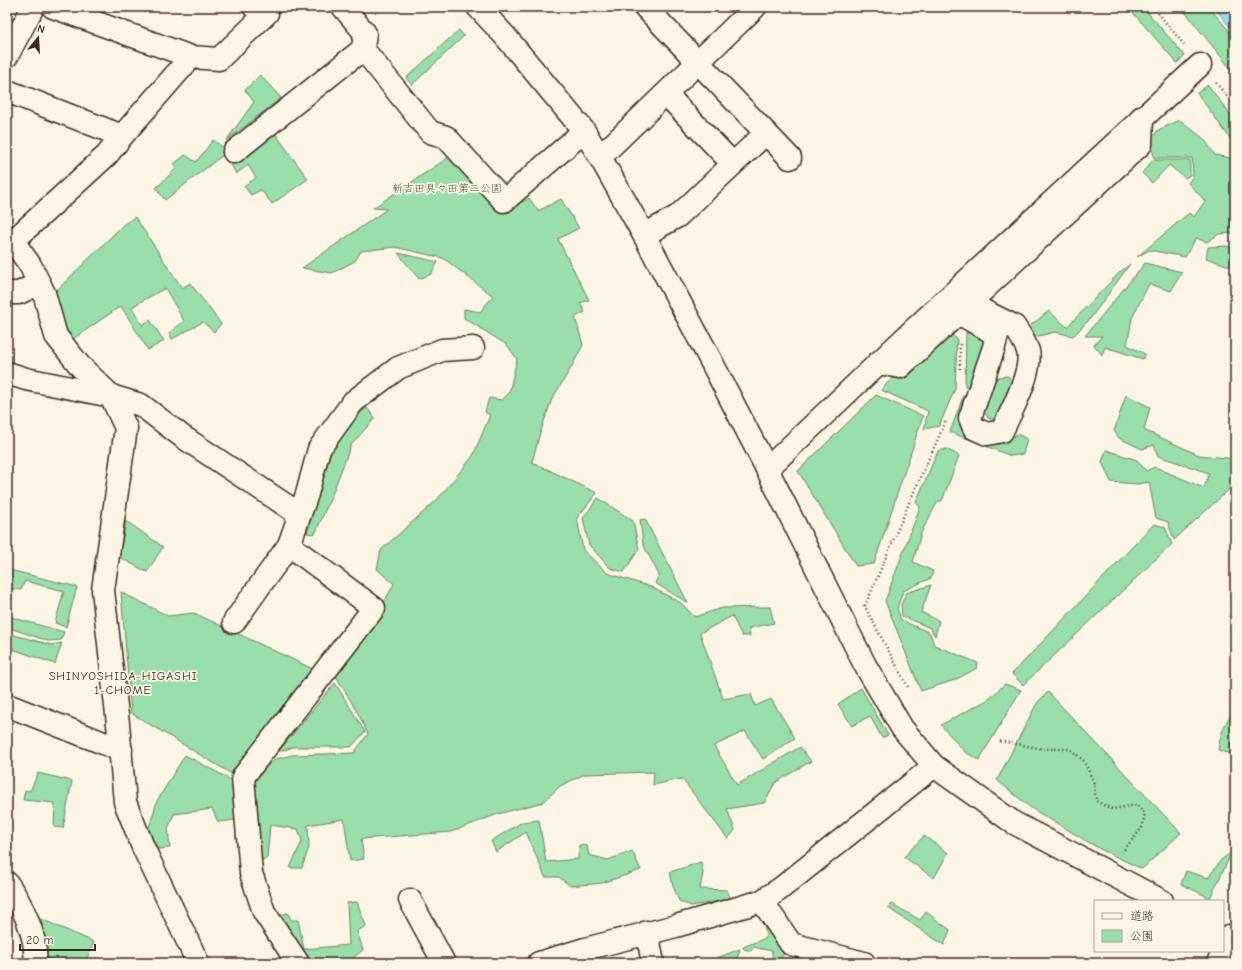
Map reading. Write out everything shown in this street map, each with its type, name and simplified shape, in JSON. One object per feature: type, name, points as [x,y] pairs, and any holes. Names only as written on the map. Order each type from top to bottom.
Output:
[{"type":"street","points":[[7,56],[33,7]]},
{"type":"street","points":[[53,7],[191,57],[219,59],[267,13],[254,7]]},
{"type":"street","points":[[234,152],[363,49],[365,33],[343,7]]},
{"type":"street","points":[[478,7],[505,36],[584,131],[600,157],[644,235],[767,469],[865,665],[902,728],[934,766],[1014,823],[1160,900]]},
{"type":"street","points":[[645,7],[790,158]]},
{"type":"street","points":[[600,157],[699,62],[746,10]]},
{"type":"street","points":[[363,49],[430,132],[446,137],[504,201],[584,131]]},
{"type":"street","points":[[191,57],[107,155],[10,239],[30,265],[44,293],[56,336],[80,366],[111,396],[126,428],[103,590],[121,750],[125,802],[143,847],[198,963]]},
{"type":"street","points":[[767,469],[878,363],[953,307],[1142,117],[1200,64]]},
{"type":"street","points":[[7,91],[122,136]]},
{"type":"street","points":[[666,94],[733,164]]},
{"type":"street","points":[[644,235],[678,216],[766,133]]},
{"type":"street","points":[[7,293],[19,293],[39,283]]},
{"type":"street","points":[[953,307],[1014,326],[1020,334],[1028,352],[1027,373],[1021,391],[1002,431],[987,434],[974,428],[970,418],[997,335],[953,307]]},
{"type":"street","points":[[234,622],[289,544],[307,494],[319,448],[353,402],[398,368],[442,350],[472,348]]},
{"type":"street","points":[[7,373],[26,379],[111,396],[142,405],[183,437],[299,514]]},
{"type":"street","points":[[289,544],[374,608],[243,777],[251,873],[264,912],[298,963]]},
{"type":"street","points":[[7,705],[121,750]]},
{"type":"street","points":[[540,963],[587,956],[647,932],[676,926],[762,901],[786,884],[934,766]]},
{"type":"street","points":[[7,883],[29,922],[36,955],[35,963]]},
{"type":"street","points":[[410,900],[444,963]]},
{"type":"street","points":[[762,901],[791,944],[864,963]]},
{"type":"street","points":[[647,932],[653,963]]},
{"type":"street","points":[[1224,948],[1229,936]]},
{"type":"street","points":[[1218,963],[1222,952]]},
{"type":"path","points":[[953,307],[959,334],[960,375]]},
{"type":"path","points":[[865,606],[947,418]]},
{"type":"path","points":[[861,599],[912,695]]},
{"type":"path","points":[[1000,741],[1044,749],[1070,749],[1084,761],[1094,783],[1096,801],[1112,810],[1137,805],[1145,814],[1142,828],[1121,852]]},
{"type":"green space","points":[[1128,7],[1143,7],[1185,56],[1177,63]]},
{"type":"green space","points":[[1181,7],[1209,7],[1235,38],[1235,74]]},
{"type":"green space","points":[[459,30],[464,36],[412,85],[406,78]]},
{"type":"green space","points":[[260,75],[281,98],[226,141],[254,102],[245,90]]},
{"type":"green space","points":[[1208,85],[1235,121],[1235,145],[1197,93]]},
{"type":"green space","points":[[1180,120],[1204,139],[1215,155],[1235,159],[1235,233],[1219,234],[1207,242],[1196,238],[1185,257],[1149,250],[1137,257],[1189,213],[1194,217],[1205,201],[1188,183],[1193,176],[1192,158],[1154,158],[1151,140],[1158,130]]},
{"type":"green space","points":[[272,129],[308,179],[272,204],[261,190],[251,195],[244,186],[256,178],[248,165],[236,174],[229,160]]},
{"type":"green space","points":[[213,140],[228,151],[165,200],[156,188],[176,169],[174,164],[185,155],[196,162]]},
{"type":"green space","name":"新吉田具々田第二公園","points":[[452,155],[518,196],[523,202],[529,198],[538,211],[561,199],[579,228],[558,239],[589,300],[580,303],[585,312],[575,317],[583,345],[552,399],[532,462],[597,493],[577,518],[583,550],[607,573],[651,587],[681,603],[695,617],[722,608],[770,607],[774,623],[749,628],[750,636],[742,636],[732,616],[700,633],[723,699],[751,694],[755,706],[771,699],[795,738],[763,759],[745,731],[714,746],[737,785],[800,747],[811,761],[775,783],[764,803],[727,809],[735,830],[728,839],[682,779],[653,785],[654,772],[585,774],[560,786],[543,802],[498,814],[451,832],[361,839],[364,859],[350,861],[344,819],[308,825],[309,847],[302,868],[290,868],[302,841],[298,829],[270,825],[267,858],[258,862],[250,779],[276,759],[292,755],[354,753],[368,734],[359,715],[336,676],[340,663],[380,609],[394,584],[377,569],[381,550],[437,500],[473,456],[490,415],[485,412],[489,398],[502,400],[509,393],[517,359],[507,345],[464,318],[464,309],[480,312],[493,296],[443,258],[395,247],[361,251],[355,261],[332,273],[302,268],[387,209],[373,208]]},
{"type":"green space","points":[[1153,160],[1190,160],[1190,175],[1185,178],[1169,165],[1152,183],[1142,173]]},
{"type":"green space","points":[[135,217],[182,288],[190,283],[221,324],[214,332],[203,322],[172,339],[169,333],[184,321],[165,288],[132,307],[142,325],[150,320],[164,341],[148,350],[121,306],[73,339],[61,324],[55,292],[124,224]]},
{"type":"green space","points":[[1226,246],[1235,249],[1235,268],[1206,258],[1208,247]]},
{"type":"green space","points":[[398,253],[438,262],[431,274],[419,279]]},
{"type":"green space","points":[[1145,263],[1182,272],[1171,291],[1149,284],[1132,318],[1127,345],[1145,354],[1143,359],[1105,347],[1102,355],[1094,345],[1102,336],[1085,336]]},
{"type":"green space","points":[[1130,264],[1090,319],[1073,336],[1055,332],[1035,337],[1031,325],[1049,311],[1067,327],[1120,272]]},
{"type":"green space","points":[[948,332],[957,339],[955,389],[939,426],[924,429],[928,411],[881,390],[897,373],[914,371]]},
{"type":"green space","points":[[966,332],[990,341],[972,389],[965,386]]},
{"type":"green space","points":[[1008,376],[1015,385],[996,420],[988,418],[982,409],[991,387],[998,377]]},
{"type":"green space","points":[[964,394],[962,418],[963,431],[1004,444],[1017,434],[1027,439],[1023,454],[1011,456],[950,432]]},
{"type":"green space","points":[[876,395],[923,416],[874,564],[856,566],[798,471]]},
{"type":"green space","points":[[1126,395],[1150,407],[1144,430],[1199,455],[1235,459],[1235,484],[1174,540],[1168,522],[1156,518],[1149,482],[1138,484],[1111,482],[1102,462],[1106,450],[1137,460],[1146,471],[1155,467],[1204,488],[1209,473],[1158,456],[1154,445],[1142,449],[1119,438],[1114,431]]},
{"type":"green space","points":[[367,408],[375,418],[351,445],[315,534],[307,533],[330,449],[358,415]]},
{"type":"green space","points":[[947,449],[959,456],[942,501],[938,501],[921,533],[913,562],[933,571],[931,578],[903,591],[897,608],[901,620],[930,633],[934,645],[978,663],[977,668],[955,680],[921,691],[885,601],[920,507],[916,502],[938,451]]},
{"type":"green space","points":[[598,498],[633,521],[639,549],[624,572],[610,568],[589,545],[583,518]]},
{"type":"green space","points":[[645,519],[688,603],[655,583],[659,575],[643,544],[640,520]]},
{"type":"green space","points":[[126,521],[163,547],[147,572],[119,557]]},
{"type":"green space","points":[[1154,524],[1165,527],[1172,544],[1023,685],[1012,674]]},
{"type":"green space","points":[[10,570],[77,587],[66,627],[55,623],[64,591],[25,581],[21,590],[7,588]]},
{"type":"green space","points":[[931,585],[921,612],[939,621],[935,636],[930,628],[902,616],[901,605],[906,593]]},
{"type":"green space","points":[[121,592],[168,616],[194,613],[315,670],[232,774],[131,713]]},
{"type":"green space","points":[[7,616],[64,632],[61,640],[48,641],[7,627]]},
{"type":"green space","points":[[7,633],[51,645],[62,643],[55,664],[7,647]]},
{"type":"green space","points":[[335,683],[365,732],[351,747],[293,747],[278,752]]},
{"type":"green space","points":[[1005,684],[1021,690],[979,760],[965,752],[941,725],[989,699]]},
{"type":"green space","points":[[861,688],[888,735],[882,738],[870,716],[852,726],[838,704]]},
{"type":"green space","points":[[1048,692],[1181,833],[1142,869],[1100,849],[1031,808],[997,780],[1037,703]]},
{"type":"green space","points":[[1235,710],[1235,755],[1218,750],[1224,728],[1228,719]]},
{"type":"green space","points":[[185,755],[233,781],[236,820],[218,822],[212,809],[174,814],[168,829],[170,848],[158,849],[148,831],[157,801]]},
{"type":"green space","points":[[38,773],[72,781],[63,828],[54,827],[55,803],[23,800],[25,790],[30,791]]},
{"type":"green space","points":[[539,820],[546,862],[578,859],[579,845],[587,846],[589,855],[608,860],[632,851],[641,870],[602,883],[570,886],[559,877],[545,877],[526,832],[496,852],[491,841],[522,822]]},
{"type":"green space","points":[[924,836],[948,853],[934,878],[904,857]]},
{"type":"green space","points":[[1232,852],[1210,898],[1181,884],[1186,871],[1208,878],[1221,860]]},
{"type":"green space","points":[[701,862],[703,873],[700,889],[727,890],[731,899],[691,906],[679,901],[673,886],[670,872]]},
{"type":"green space","points":[[357,902],[366,926],[357,931],[363,950],[346,963],[307,963],[276,916],[288,913],[291,920],[298,920],[304,949],[349,945],[347,903]]},
{"type":"green space","points":[[892,904],[920,920],[926,912],[950,930],[944,945],[888,908]]},
{"type":"green space","points":[[763,918],[789,948],[779,960],[772,957],[772,951],[753,947],[751,951],[744,949],[743,947],[766,938]]},
{"type":"green space","points":[[41,919],[94,942],[85,963],[44,963],[46,947]]},
{"type":"green space","points":[[740,949],[736,963],[718,963],[719,957]]},
{"type":"water","points":[[1214,7],[1235,7],[1235,33]]},
{"type":"district","name":"SHINYOSHIDA-HIGASHI 1-CHOME","points":[[123,683]]}]
